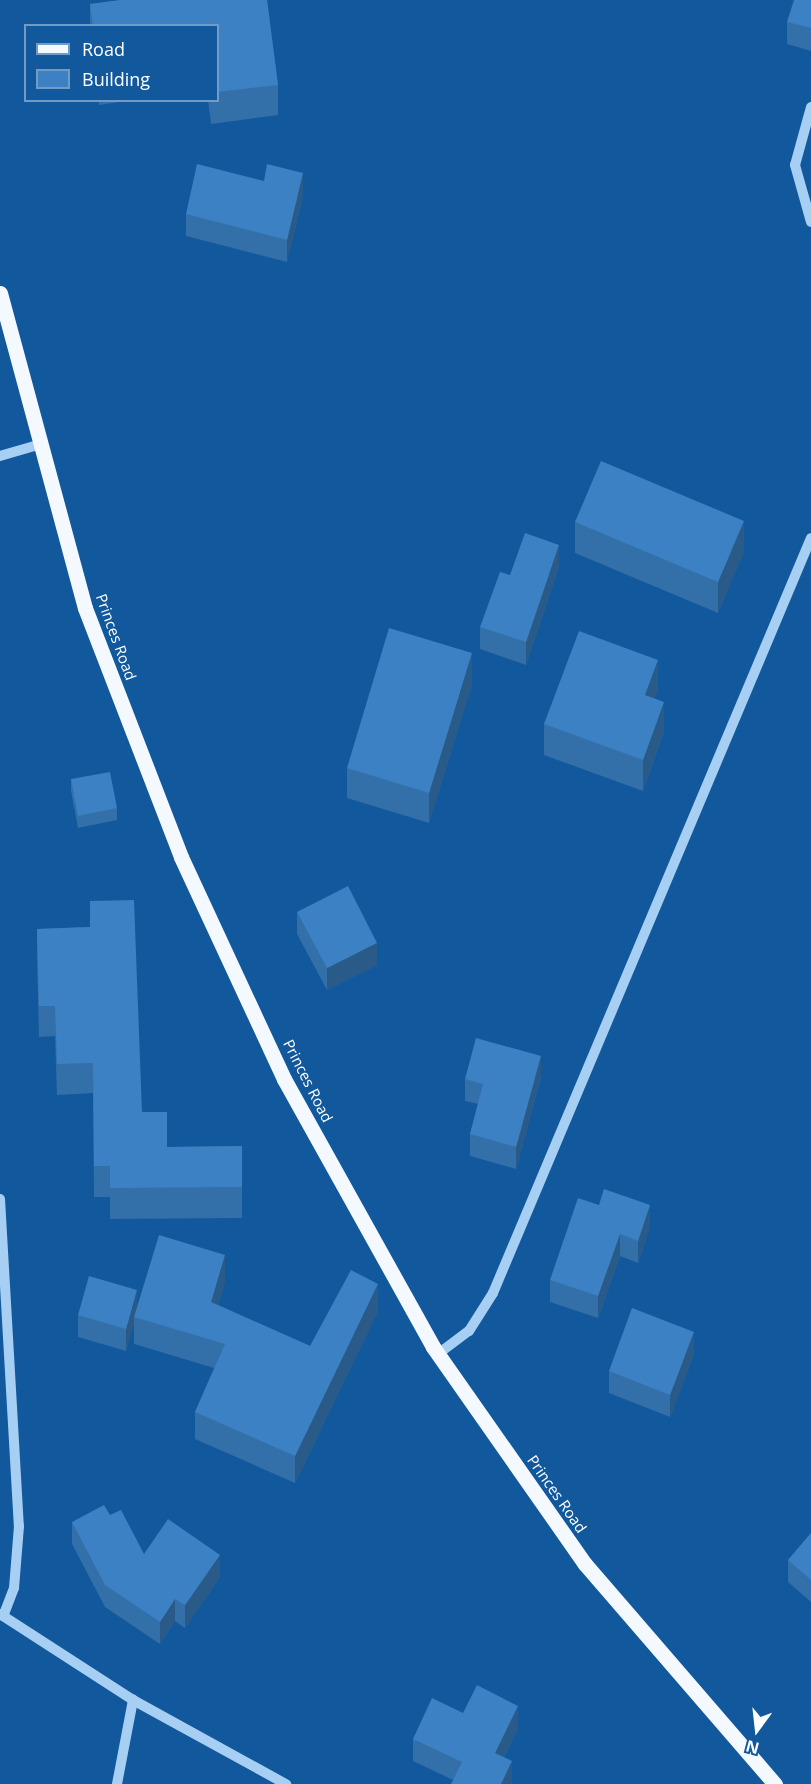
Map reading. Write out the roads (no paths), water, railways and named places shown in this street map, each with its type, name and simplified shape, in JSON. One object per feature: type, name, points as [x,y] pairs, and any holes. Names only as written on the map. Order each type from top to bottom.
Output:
[{"type":"main road","name":"Princes Road","points":[[0,293],[85,608],[181,857],[284,1078],[438,1354],[585,1564],[775,1784]]},
{"type":"street","points":[[811,107],[795,165],[811,222]]},
{"type":"street","points":[[0,456],[41,444]]},
{"type":"street","points":[[438,1354],[469,1331],[493,1293],[811,538]]},
{"type":"street","points":[[0,1199],[19,1526],[14,1588],[2,1615],[133,1700],[286,1784]]},
{"type":"street","points":[[117,1784],[133,1700]]}]
